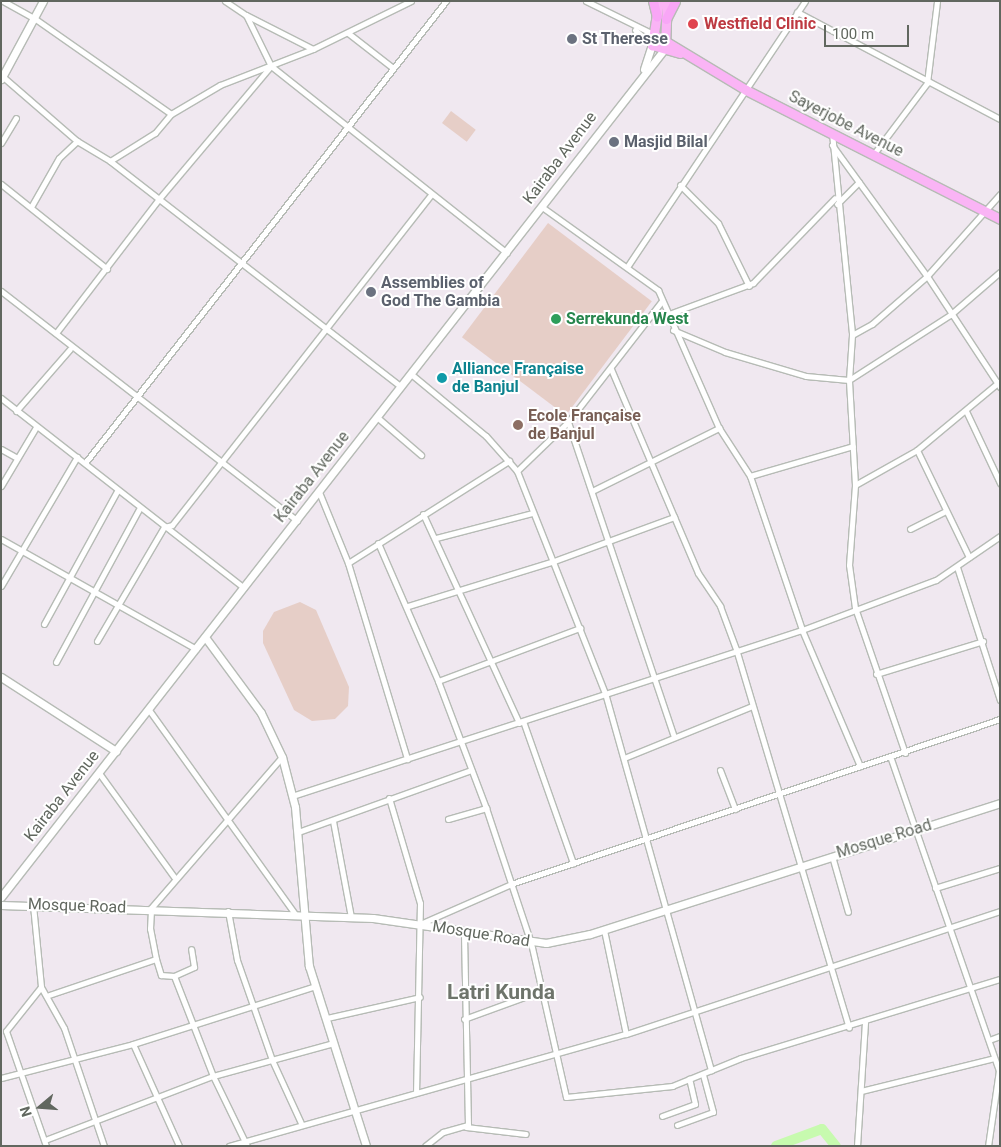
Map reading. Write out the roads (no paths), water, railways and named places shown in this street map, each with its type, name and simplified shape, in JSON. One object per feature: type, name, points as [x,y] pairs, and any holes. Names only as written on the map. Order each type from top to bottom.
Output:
[{"type":"highway","points":[[653,1],[661,18],[674,1]]},
{"type":"main road","name":"Kairaba Avenue","points":[[659,1],[666,42],[663,51]]},
{"type":"main road","name":"Kairaba Avenue","points":[[652,45],[667,1]]},
{"type":"main road","name":"Sayerjobe Avenue","points":[[655,35],[680,53],[746,90],[1000,219]]},
{"type":"main road","name":"Sayerjobe Avenue","points":[[652,45],[663,51],[680,53]]},
{"type":"street","points":[[3,1],[34,18],[171,114]]},
{"type":"street","points":[[43,1],[2,77],[77,141],[110,161],[401,387]]},
{"type":"street","points":[[225,1],[246,15],[313,49]]},
{"type":"street","points":[[110,161],[155,133],[171,114],[220,84],[313,49],[411,1]]},
{"type":"street","points":[[85,463],[446,1]]},
{"type":"street","points":[[586,1],[633,28],[652,45]]},
{"type":"street","points":[[627,267],[804,1]]},
{"type":"street","points":[[872,155],[928,83],[937,1]]},
{"type":"street","points":[[797,12],[928,83],[1000,119]]},
{"type":"street","points":[[246,15],[271,66],[346,130],[506,253]]},
{"type":"street","points":[[633,28],[655,35]]},
{"type":"street","points":[[348,33],[393,68]]},
{"type":"street","name":"Kairaba Avenue","points":[[642,73],[652,45]]},
{"type":"street","name":"Kairaba Avenue","points":[[1,897],[378,418],[542,207],[642,73],[663,51]]},
{"type":"street","points":[[56,333],[107,269],[158,200],[271,66]]},
{"type":"street","points":[[1,142],[16,118]]},
{"type":"street","points":[[832,133],[835,198],[852,335],[849,380],[855,485],[848,552],[856,608],[876,674],[905,753]]},
{"type":"street","points":[[31,207],[59,158],[77,141]]},
{"type":"street","points":[[832,145],[927,276],[950,315],[999,384],[916,450],[855,485]]},
{"type":"street","points":[[837,204],[859,182]]},
{"type":"street","points":[[1,184],[107,269]]},
{"type":"street","points":[[680,185],[718,223],[749,286]]},
{"type":"street","points":[[852,335],[872,324],[927,276],[987,213],[1000,194]]},
{"type":"street","points":[[97,641],[164,527],[172,524],[324,327],[431,195]]},
{"type":"street","points":[[666,315],[749,286],[835,198]]},
{"type":"street","points":[[542,207],[658,290],[666,315],[719,428],[750,476],[802,630],[860,766]]},
{"type":"street","points":[[673,330],[725,352],[806,376],[849,380],[950,315],[1000,272]]},
{"type":"street","points":[[1,291],[56,333],[70,349],[137,397],[297,521]]},
{"type":"street","points":[[517,472],[568,422],[662,301]]},
{"type":"street","points":[[16,410],[70,349]]},
{"type":"street","points":[[611,369],[698,573],[720,606],[736,649],[778,794],[801,865],[828,967],[850,1027]]},
{"type":"street","points":[[411,374],[486,436],[517,472],[605,693],[664,911],[711,1070]]},
{"type":"street","points":[[1,398],[36,427],[85,463],[139,509],[244,588]]},
{"type":"street","points":[[966,411],[1000,483]]},
{"type":"street","points":[[378,418],[421,455]]},
{"type":"street","points":[[568,422],[594,490],[674,737]]},
{"type":"street","points":[[1,486],[36,427]]},
{"type":"street","points":[[594,490],[719,428]]},
{"type":"street","points":[[750,476],[853,446]]},
{"type":"street","points":[[1,449],[17,458]]},
{"type":"street","points":[[916,450],[969,557]]},
{"type":"street","points":[[1,586],[25,552],[77,457]]},
{"type":"street","points":[[348,563],[508,461]]},
{"type":"street","points":[[44,624],[67,577],[117,491]]},
{"type":"street","points":[[319,492],[348,563],[407,759]]},
{"type":"street","points":[[56,662],[139,509]]},
{"type":"street","points":[[910,529],[946,511]]},
{"type":"street","points":[[436,538],[532,513]]},
{"type":"street","points":[[423,514],[460,589],[520,722],[573,863]]},
{"type":"street","points":[[408,606],[554,561],[674,517]]},
{"type":"street","points":[[292,796],[736,649],[802,630],[856,608],[936,580],[1000,536]]},
{"type":"street","points":[[1,539],[196,649]]},
{"type":"street","points":[[378,543],[408,606],[461,739],[486,808],[531,944],[563,1093],[570,1098],[672,1086],[711,1070],[972,990],[1000,979]]},
{"type":"street","points":[[957,567],[983,641],[1000,700]]},
{"type":"street","points":[[438,682],[580,628]]},
{"type":"street","points":[[205,637],[261,713],[282,757],[292,796],[298,832],[307,915],[309,966],[327,1018],[351,1108],[366,1146]]},
{"type":"street","points":[[876,674],[983,641]]},
{"type":"street","points":[[1,677],[116,751]]},
{"type":"street","points":[[624,758],[752,706]]},
{"type":"street","points":[[148,710],[296,915]]},
{"type":"street","points":[[420,924],[511,884],[646,840],[890,756],[905,753],[1000,719]]},
{"type":"street","points":[[890,756],[914,830],[999,1068],[988,1146]]},
{"type":"street","points":[[191,949],[194,967],[174,976],[161,975],[150,929],[151,908],[174,877],[282,757]]},
{"type":"street","points":[[298,832],[471,770]]},
{"type":"street","points":[[720,770],[735,809]]},
{"type":"street","points":[[99,773],[174,877]]},
{"type":"street","points":[[390,798],[420,902],[420,997],[416,1091]]},
{"type":"street","name":"Mosque Road","points":[[1,905],[151,908],[351,916],[420,924],[531,944],[604,930],[801,865],[1000,803]]},
{"type":"street","points":[[448,819],[486,808]]},
{"type":"street","points":[[333,821],[351,916]]},
{"type":"street","points":[[832,856],[841,900],[848,912]]},
{"type":"street","points":[[935,888],[1000,868]]},
{"type":"street","points":[[33,905],[41,987],[49,995],[104,1146]]},
{"type":"street","points":[[228,911],[236,960],[272,1060],[301,1123]]},
{"type":"street","points":[[229,1146],[246,1144],[301,1123],[351,1108],[626,1034],[1000,912]]},
{"type":"street","points":[[604,930],[626,1034]]},
{"type":"street","points":[[464,931],[466,1127]]},
{"type":"street","points":[[49,995],[156,959]]},
{"type":"street","points":[[174,976],[213,1076],[246,1144]]},
{"type":"street","points":[[1,1078],[133,1044],[316,986]]},
{"type":"street","points":[[41,987],[4,1030],[46,1143],[94,1119],[213,1076],[334,1043]]},
{"type":"street","points":[[464,1019],[541,991]]},
{"type":"street","points":[[327,1018],[420,997]]},
{"type":"street","points":[[856,1146],[865,1022]]},
{"type":"street","points":[[989,1040],[1000,1036]]},
{"type":"street","points":[[133,1044],[179,1146]]},
{"type":"street","points":[[861,1091],[994,1058]]},
{"type":"street","points":[[677,1125],[713,1112],[702,1074]]},
{"type":"street","points":[[662,1116],[696,1104],[689,1079]]},
{"type":"street","points":[[425,1146],[443,1132],[466,1127],[526,1134]]},
{"type":"waterway","points":[[776,1146],[822,1129],[836,1146]]},
{"type":"place","name":"Westfield Clinic","points":[[693,24]]},
{"type":"place","name":"St Theresse","points":[[572,39]]},
{"type":"place","name":"Masjid Bilal","points":[[614,142]]},
{"type":"place","name":"Assemblies of God The Gambia","points":[[371,292]]},
{"type":"place","name":"Serrekunda West","points":[[556,319]]},
{"type":"place","name":"Alliance Française de Banjul","points":[[442,378]]},
{"type":"place","name":"Ecole Française de Banjul","points":[[518,425]]},
{"type":"district","name":"Latri Kunda","points":[[501,992]]}]
